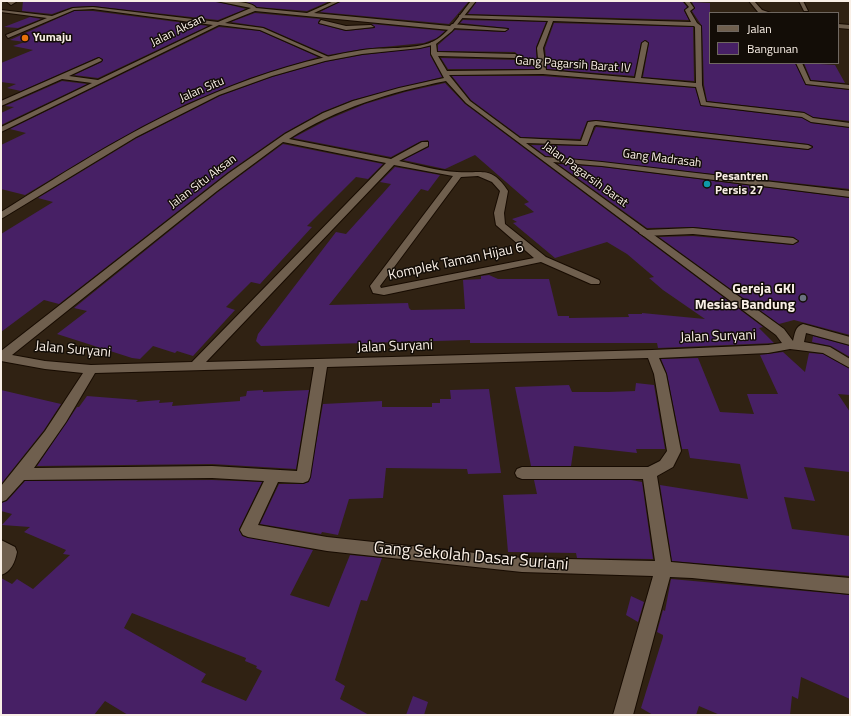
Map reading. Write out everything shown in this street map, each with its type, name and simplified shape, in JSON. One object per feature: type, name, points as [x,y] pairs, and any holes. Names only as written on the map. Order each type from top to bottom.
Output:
[{"type":"street","points":[[218,1],[248,4],[254,6],[254,9]]},
{"type":"street","points":[[338,1],[306,15],[305,17],[346,28],[376,27],[386,22]]},
{"type":"street","points":[[433,43],[451,27],[474,1]]},
{"type":"street","points":[[686,1],[692,8],[686,10],[694,21],[694,24],[698,26],[701,47],[699,85],[703,104],[804,115],[808,116],[811,120],[850,125]]},
{"type":"street","points":[[750,1],[760,11],[764,12]]},
{"type":"street","points":[[801,1],[806,10]]},
{"type":"street","points":[[8,36],[51,18],[83,8],[220,23],[270,32],[328,58]]},
{"type":"street","name":"Jalan Aksan","points":[[1,130],[220,23],[254,9],[386,22],[505,29]]},
{"type":"street","points":[[1,11],[51,18]]},
{"type":"street","points":[[461,16],[694,24]]},
{"type":"street","points":[[543,72],[539,60],[539,49],[550,26],[551,18]]},
{"type":"street","points":[[839,26],[850,27]]},
{"type":"street","name":"Jalan Situ","points":[[1,216],[126,139],[218,94],[261,78],[328,58],[363,51],[433,43]]},
{"type":"street","name":"Jalan Pagarsih Barat","points":[[433,43],[434,54],[446,76],[468,102],[543,159],[780,332],[794,345]]},
{"type":"street","points":[[638,80],[645,43]]},
{"type":"street","points":[[434,54],[515,56]]},
{"type":"street","points":[[1,104],[99,60]]},
{"type":"street","points":[[799,64],[808,83],[850,87]]},
{"type":"street","name":"Gang Pagarsih Barat IV","points":[[446,76],[543,72],[699,85]]},
{"type":"street","name":"Jalan Situ Aksan","points":[[1,357],[205,197],[283,140],[309,124],[348,106],[446,76]]},
{"type":"street","points":[[63,77],[98,82]]},
{"type":"street","points":[[518,140],[584,143],[592,124],[596,123],[808,147]]},
{"type":"street","points":[[283,140],[458,175],[483,173],[490,176],[502,186],[504,191],[499,213],[501,225],[542,259],[595,282]]},
{"type":"street","points":[[194,367],[393,161],[425,144]]},
{"type":"street","name":"Gang Madrasah","points":[[543,159],[602,164],[850,194]]},
{"type":"street","name":"Komplek Taman Hijau 6","points":[[458,175],[375,286],[377,291],[384,292],[542,259]]},
{"type":"street","points":[[644,232],[693,231],[793,241]]},
{"type":"street","points":[[850,341],[803,328],[794,345],[826,350],[850,364]]},
{"type":"street","name":"Jalan Suryani","points":[[1,357],[45,365],[91,369],[652,354],[768,349],[794,345]]},
{"type":"street","points":[[522,473],[649,473],[667,465],[671,460],[674,451],[660,374],[652,354]]},
{"type":"street","points":[[21,474],[212,472],[303,477],[321,364]]},
{"type":"street","points":[[1,496],[21,474],[73,402],[91,369]]},
{"type":"street","points":[[623,715],[664,568],[649,473]]},
{"type":"street","name":"Gang Sekolah Dasar Suriani","points":[[274,476],[248,530],[326,544],[522,565],[664,568],[850,586]]},
{"type":"street","points":[[1,547],[9,552],[7,560],[1,568]]},
{"type":"building","points":[[23,1],[215,1],[246,9],[218,20],[93,6],[72,7],[52,14],[22,11]]},
{"type":"building","points":[[243,1],[330,1],[307,11],[257,7]]},
{"type":"building","points":[[341,1],[469,1],[449,24],[320,12]]},
{"type":"building","points":[[477,1],[683,2],[687,7],[684,11],[689,20],[468,14]]},
{"type":"building","points":[[692,2],[710,3],[709,64],[796,64],[806,85],[849,90],[850,121],[813,117],[804,112],[707,101],[704,85],[702,26],[692,11],[695,8]]},
{"type":"building","points":[[74,11],[93,11],[208,26],[98,78],[74,75],[102,62],[103,59],[98,57],[21,91],[7,88],[16,84],[1,82],[1,63],[33,50],[13,46],[25,42],[10,40]]},
{"type":"building","points":[[255,13],[320,19],[318,22],[319,24],[346,31],[375,28],[372,24],[445,31],[437,38],[424,43],[363,49],[328,55],[264,27],[231,22]]},
{"type":"building","points":[[30,17],[41,19],[18,28],[4,27]]},
{"type":"building","points":[[463,20],[546,22],[536,47],[537,69],[448,69],[441,58],[515,60],[519,56],[515,52],[438,51],[438,45],[455,30],[505,32],[509,29],[460,23]]},
{"type":"building","points":[[554,23],[693,27],[694,81],[643,77],[649,43],[646,40],[641,43],[634,76],[547,69],[545,48]]},
{"type":"building","points":[[219,27],[260,31],[318,57],[250,78],[186,104],[105,147],[25,195],[1,189],[1,145],[26,133],[10,129]]},
{"type":"building","points":[[430,47],[430,55],[442,77],[352,100],[322,112],[284,133],[228,172],[59,304],[44,300],[1,332],[1,234],[53,202],[38,198],[137,138],[220,96],[272,77],[325,62],[362,55]]},
{"type":"building","points":[[804,64],[835,65],[845,83],[811,80]]},
{"type":"building","points":[[452,76],[543,76],[695,88],[701,106],[802,118],[811,123],[850,128],[850,189],[546,156],[531,145],[587,146],[596,127],[808,150],[813,146],[808,144],[596,120],[587,121],[580,139],[521,137],[471,100]]},
{"type":"building","points":[[62,81],[87,84],[1,125],[1,113],[14,107],[5,106]]},
{"type":"building","points":[[445,83],[465,104],[763,327],[759,328],[774,343],[658,348],[657,343],[470,343],[470,340],[261,346],[256,341],[258,334],[336,232],[346,234],[391,184],[380,182],[395,167],[440,175],[428,191],[421,189],[329,305],[408,303],[411,310],[465,309],[463,280],[481,279],[481,276],[489,275],[498,279],[549,279],[558,316],[569,316],[569,318],[629,317],[628,314],[642,313],[705,319],[663,290],[649,278],[654,277],[627,254],[607,242],[555,258],[513,223],[517,222],[512,219],[534,212],[524,204],[529,202],[475,155],[445,169],[403,160],[429,147],[428,140],[421,141],[391,157],[293,138],[327,120],[365,104],[405,92]]},
{"type":"building","points":[[283,144],[383,164],[368,179],[356,177],[307,226],[312,227],[260,284],[251,282],[226,307],[235,310],[193,356],[177,351],[175,353],[153,346],[140,359],[132,358],[57,334],[87,311],[74,308],[218,192]]},
{"type":"building","points":[[558,164],[602,167],[850,198],[850,335],[794,320],[779,324],[659,237],[693,236],[793,245],[799,242],[794,237],[693,227],[647,228]]},
{"type":"building","points":[[813,336],[850,346],[850,357],[831,346],[812,342]]},
{"type":"building","points":[[783,352],[805,372],[809,353],[823,354],[850,369],[850,395],[838,394],[850,412],[850,472],[804,467],[815,501],[784,497],[792,529],[850,536],[850,576],[672,561],[660,485],[748,499],[740,464],[690,458],[688,449],[682,449],[667,374],[661,359],[698,358],[720,412],[754,414],[747,394],[778,394],[760,355]]},
{"type":"building","points":[[636,383],[654,385],[665,449],[636,449],[637,453],[574,446],[571,466],[531,466],[515,387],[569,385],[572,392],[608,392],[635,391]]},
{"type":"building","points":[[489,389],[501,473],[468,474],[467,469],[386,468],[383,498],[349,499],[338,535],[322,532],[321,534],[260,524],[279,484],[303,484],[309,482],[323,404],[382,401],[382,407],[432,407],[432,403],[440,403],[440,399],[451,399],[450,390]]},
{"type":"building","points":[[1,390],[61,404],[44,430],[1,484]]},
{"type":"building","points":[[263,390],[263,392],[309,390],[296,469],[212,464],[37,466],[77,407],[79,407],[87,396],[138,400],[136,402],[160,400],[159,403],[173,402],[172,406],[240,401],[240,397],[246,396],[247,391]]},
{"type":"building","points":[[212,480],[262,482],[239,529],[242,536],[313,550],[290,595],[329,607],[350,555],[382,558],[367,601],[361,600],[335,680],[345,686],[340,699],[369,715],[128,715],[105,701],[94,715],[1,715],[1,578],[12,584],[17,579],[33,589],[70,555],[63,554],[66,550],[24,532],[30,527],[2,525],[12,514],[1,511],[1,503],[7,501],[25,481]],"holes":[[[132,613],[246,658],[245,661],[257,666],[256,668],[262,671],[246,701],[201,682],[206,674],[124,628]]]},
{"type":"building","points":[[534,480],[631,480],[642,482],[653,559],[577,558],[576,553],[508,552],[503,495],[537,494]]},
{"type":"building","points":[[671,579],[850,595],[850,699],[801,677],[798,699],[792,696],[790,715],[720,715],[699,706],[696,715],[653,715],[641,708],[663,637],[663,635],[657,632],[663,610],[665,611]]},
{"type":"building","points":[[631,596],[644,602],[638,622],[626,615]]},
{"type":"building","points":[[413,696],[428,702],[424,715],[406,715]]},
{"type":"place","name":"Yumaju","points":[[25,38]]},
{"type":"place","name":"Pesantren Persis 27","points":[[707,184]]},
{"type":"place","name":"Gereja GKI Mesias Bandung","points":[[803,298]]}]
